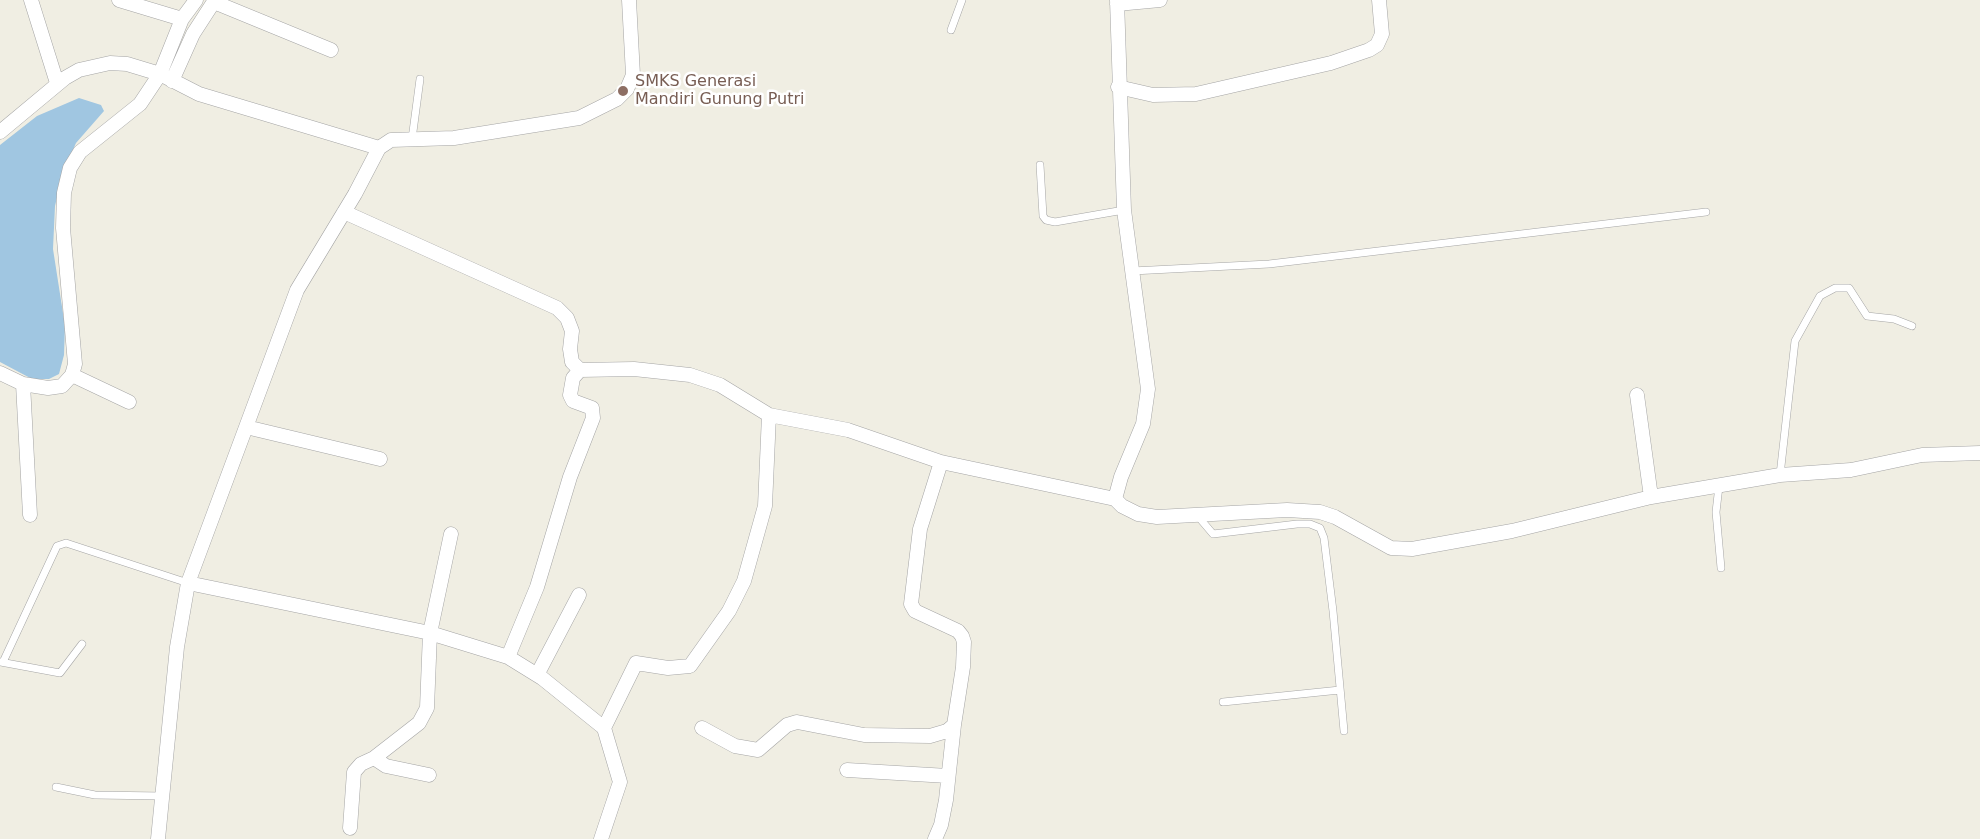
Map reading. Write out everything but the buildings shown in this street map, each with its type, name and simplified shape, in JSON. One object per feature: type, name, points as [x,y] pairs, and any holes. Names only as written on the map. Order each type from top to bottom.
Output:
[{"type":"street","points":[[31,0],[57,83]]},
{"type":"street","points":[[119,0],[182,19]]},
{"type":"street","points":[[166,77],[182,19],[196,0]]},
{"type":"street","points":[[158,839],[177,647],[188,583],[297,290],[379,148],[391,140],[454,138],[579,118],[617,99],[627,89],[633,75],[629,0]]},
{"type":"street","points":[[1115,499],[1121,477],[1143,424],[1148,389],[1124,210],[1118,87],[1117,2],[1160,0]]},
{"type":"street","points":[[1118,87],[1154,95],[1196,94],[1331,63],[1377,45],[1382,34],[1379,0]]},
{"type":"street","points":[[0,374],[22,384],[48,388],[62,387],[72,375],[75,364],[63,228],[64,193],[69,168],[80,152],[103,132],[133,112],[166,77],[214,1],[331,50]]},
{"type":"street","points":[[0,132],[57,83],[79,70],[110,63],[127,64],[166,77],[199,94],[379,148]]},
{"type":"street","points":[[344,212],[557,308],[567,318],[572,331],[570,349],[572,362],[580,370],[634,369],[690,375],[720,385],[769,415],[849,430],[941,462],[1115,499],[1138,514],[1157,517],[1298,510],[1320,512],[1335,517],[1391,548],[1412,549],[1512,531],[1651,497],[1780,475],[1851,470],[1922,455],[1980,453]]},
{"type":"street","points":[[508,657],[537,587],[570,477],[593,418],[592,408],[573,400],[570,395],[573,378],[580,370]]},
{"type":"street","points":[[72,375],[129,402]]},
{"type":"street","points":[[22,384],[30,515]]},
{"type":"street","points":[[1637,395],[1651,497]]},
{"type":"street","points":[[604,728],[636,663],[668,668],[690,666],[729,611],[744,581],[765,506],[769,415]]},
{"type":"street","points":[[246,427],[380,459]]},
{"type":"street","points":[[934,839],[941,825],[948,776],[963,667],[962,636],[958,631],[915,611],[911,604],[920,529],[941,462]]},
{"type":"street","points":[[350,828],[354,772],[361,764],[374,758],[419,723],[427,708],[430,633],[451,534]]},
{"type":"street","points":[[188,583],[430,633],[508,657],[537,675],[604,728],[620,782],[601,839]]},
{"type":"street","points":[[537,675],[579,594]]},
{"type":"street","points":[[702,728],[735,746],[759,750],[787,725],[797,722],[864,735],[930,736],[947,731],[954,725]]},
{"type":"street","points":[[374,758],[386,766],[429,775]]},
{"type":"street","points":[[847,770],[948,776]]},
{"type":"lane","points":[[951,30],[962,0]]},
{"type":"lane","points":[[412,139],[420,80]]},
{"type":"lane","points":[[1040,165],[1043,216],[1046,220],[1055,222],[1124,210]]},
{"type":"lane","points":[[1132,271],[1269,264],[1706,212]]},
{"type":"lane","points":[[1780,475],[1795,341],[1820,296],[1835,288],[1849,288],[1866,315],[1894,319],[1912,326]]},
{"type":"lane","points":[[1719,486],[1716,512],[1721,568]]},
{"type":"lane","points":[[1196,514],[1213,534],[1297,524],[1310,524],[1320,528],[1328,569],[1344,731]]},
{"type":"lane","points":[[82,644],[60,673],[2,662],[57,546],[66,543],[188,583]]},
{"type":"lane","points":[[1223,702],[1340,690]]},
{"type":"lane","points":[[56,787],[96,795],[162,796]]},
{"type":"water","points":[[79,98],[101,105],[104,111],[76,143],[63,172],[55,206],[53,249],[65,326],[64,355],[59,374],[49,379],[32,379],[0,362],[0,145],[37,116]]},
{"type":"place","name":"SMKS Generasi Mandiri Gunung Putri","points":[[623,91]]}]
